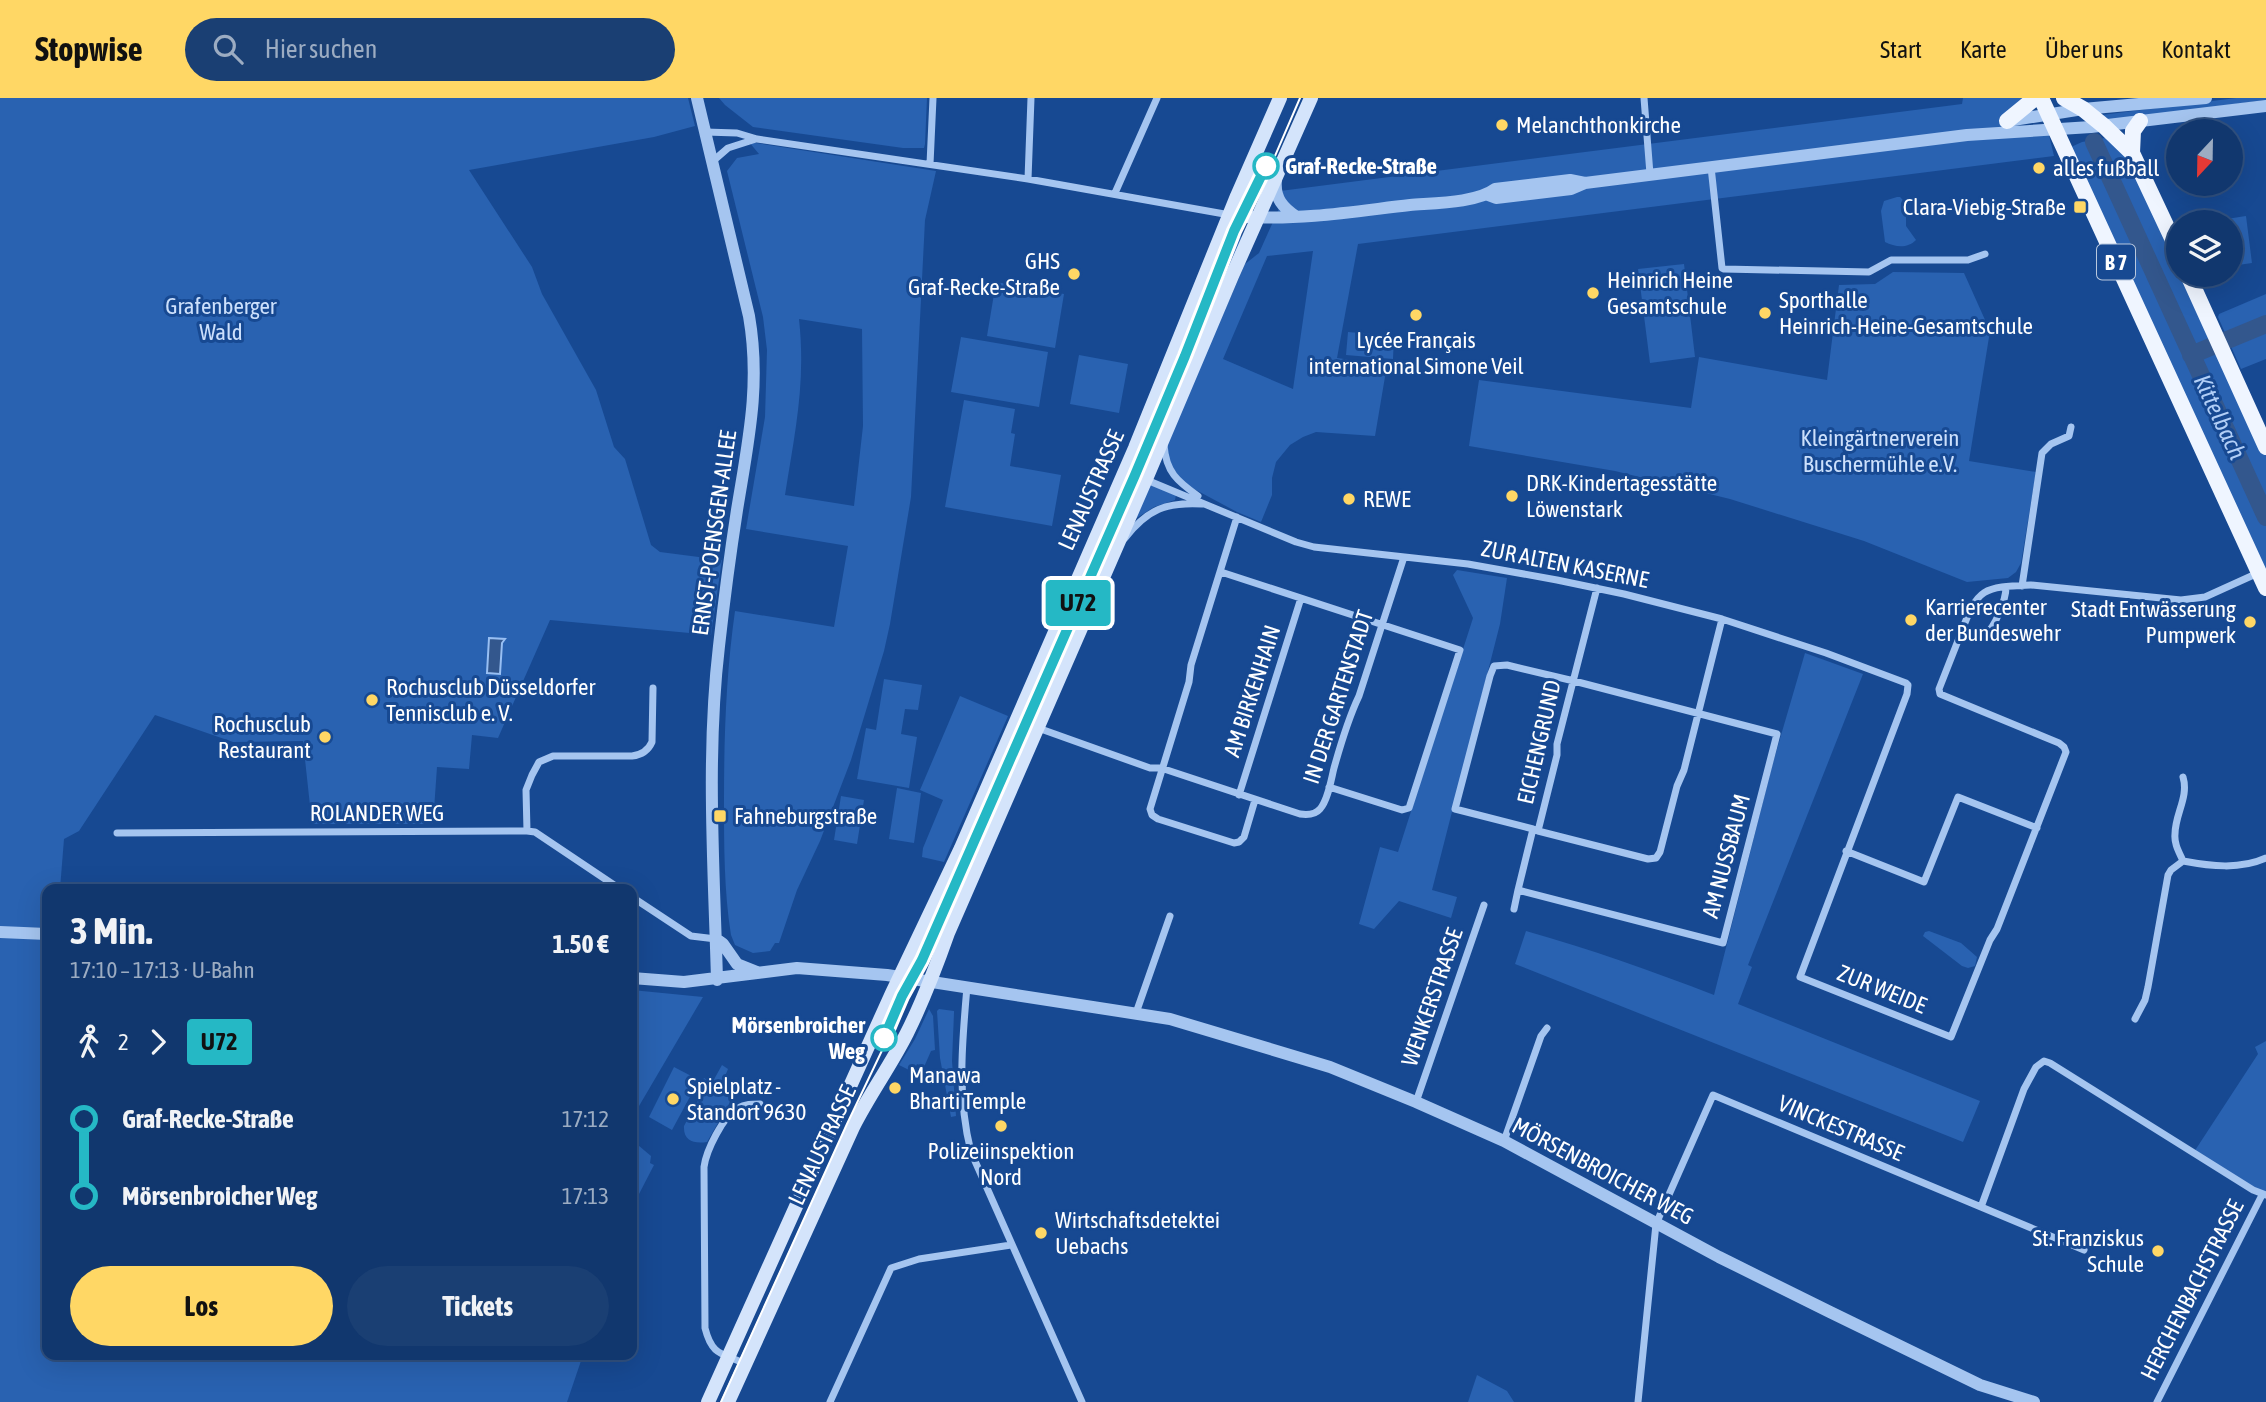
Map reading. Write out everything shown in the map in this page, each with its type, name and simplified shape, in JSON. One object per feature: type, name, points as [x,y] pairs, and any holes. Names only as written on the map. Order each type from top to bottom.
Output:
[{"type":"main road","points":[[1254,217],[1241,212],[1240,206],[1246,180],[1280,98]]},
{"type":"main road","name":"LENAUSTRASSE","points":[[728,1402],[853,1127],[906,1035],[930,982],[948,933],[1164,438],[1243,250],[1254,217],[1276,180],[1311,98]]},
{"type":"main road","points":[[2007,121],[2035,98]]},
{"type":"main road","name":"B 7","points":[[2041,98],[2262,570],[2266,588]]},
{"type":"main road","points":[[2064,98],[2104,125],[2132,153],[2166,225]]},
{"type":"main road","points":[[2132,153],[2138,108]]},
{"type":"main road","name":"LENAUSTRASSE","points":[[708,1402],[961,848],[1125,471],[1246,180]]},
{"type":"main road","points":[[2194,287],[2219,344],[2259,416],[2266,447]]},
{"type":"street","name":"ERNST-POENSGEN-ALLEE","points":[[697,98],[749,316],[755,352],[751,419],[718,649],[713,767],[717,979]]},
{"type":"street","points":[[930,164],[933,98]]},
{"type":"street","points":[[1028,179],[1031,98]]},
{"type":"street","points":[[1115,193],[1157,98]]},
{"type":"street","points":[[1644,98],[1650,174]]},
{"type":"street","points":[[1967,135],[2007,121],[2104,125],[2138,108],[2206,98]]},
{"type":"street","points":[[705,132],[737,133],[757,139],[1028,179],[1230,215],[1297,217],[1488,195],[1496,198],[1571,189],[1585,183],[1650,174],[1967,135],[2052,121],[2083,109],[2266,106]]},
{"type":"street","points":[[713,161],[728,148],[757,139]]},
{"type":"street","points":[[1711,167],[1724,270],[1869,272],[1891,260],[1968,260],[1985,254]]},
{"type":"street","points":[[1276,180],[1278,198],[1285,209],[1297,217]]},
{"type":"street","points":[[2022,586],[2042,453],[2051,444],[2069,436],[2071,427]]},
{"type":"street","name":"ZUR ALTEN KASERNE","points":[[1164,438],[1165,458],[1172,474],[1185,487],[1210,504]]},
{"type":"street","name":"ZUR ALTEN KASERNE","points":[[1125,471],[1314,547],[1521,573],[1597,588],[1722,619],[1826,653],[1908,685]]},
{"type":"street","name":"ZUR ALTEN KASERNE","points":[[1113,553],[1135,525],[1152,512],[1179,502],[1210,504]]},
{"type":"street","points":[[1237,517],[1150,809],[1151,814],[1158,819],[1230,843],[1239,842],[1244,837],[1255,800]]},
{"type":"street","name":"IN DER GARTENSTADT","points":[[1037,728],[1150,768],[1161,768],[1300,814],[1312,814],[1321,808],[1329,787],[1353,705],[1359,696],[1404,557]]},
{"type":"street","points":[[2006,587],[2006,597],[1995,622],[1985,635],[1975,637],[1961,633],[1971,606],[1991,589],[2006,587],[2022,586],[2181,600],[2204,597],[2262,570]]},
{"type":"street","points":[[1221,572],[1460,650],[1408,809],[1402,810],[1329,787]]},
{"type":"street","name":"EICHENGRUND","points":[[1597,588],[1536,830],[1648,859],[1657,858],[1684,770],[1722,619]]},
{"type":"street","name":"AM BIRKENHAIN","points":[[1239,795],[1301,598]]},
{"type":"street","name":"ZUR WEIDE","points":[[1908,685],[1907,694],[1800,977],[1951,1037],[2066,755],[2065,749],[2059,744],[1940,694],[1939,690],[1961,633]]},
{"type":"street","points":[[1514,909],[1536,830],[1455,810],[1494,666],[1507,665],[1698,713]]},
{"type":"street","points":[[527,831],[526,790],[539,762],[554,756],[638,755],[652,742],[653,688]]},
{"type":"street","name":"AM NUSSBAUM","points":[[1518,891],[1723,943],[1777,734],[1698,713]]},
{"type":"street","points":[[2183,777],[2186,788],[2175,835],[2176,846],[2183,861]]},
{"type":"street","points":[[1846,851],[1924,882],[1958,797],[2037,828]]},
{"type":"street","name":"ROLANDER WEG","points":[[117,833],[527,831],[542,837],[612,884]]},
{"type":"street","points":[[2135,1019],[2145,1000],[2171,870],[2183,861],[2231,866],[2266,858]]},
{"type":"street","points":[[637,900],[691,936],[716,939],[723,944],[737,964],[757,972]]},
{"type":"street","name":"WENKERSTRASSE","points":[[1416,1102],[1484,905]]},
{"type":"street","points":[[1136,1013],[1170,916]]},
{"type":"street","points":[[0,932],[42,934]]},
{"type":"street","name":"MÖRSENBROICHER WEG","points":[[717,979],[757,972],[813,969],[900,977],[1170,1019],[1330,1067],[1504,1141],[1744,1270],[1970,1380],[2030,1401]]},
{"type":"street","points":[[637,978],[684,982],[717,979]]},
{"type":"street","points":[[967,987],[960,1080],[966,1132],[976,1168],[1082,1402]]},
{"type":"street","points":[[1504,1141],[1541,1036],[1547,1028]]},
{"type":"street","points":[[1981,1207],[2024,1089],[2036,1067],[2044,1061],[2264,1195]]},
{"type":"street","name":"VINCKESTRASSE","points":[[1656,1224],[1713,1095],[2084,1250]]},
{"type":"street","points":[[746,1363],[715,1352],[705,1328],[705,1158],[733,1110],[748,1104],[760,1104]]},
{"type":"street","name":"HERCHENBACHSTRASSE","points":[[2157,1402],[2264,1195]]},
{"type":"street","points":[[1638,1402],[1656,1224]]},
{"type":"street","points":[[830,1402],[888,1272],[897,1264],[1012,1245]]},
{"type":"green space","name":"Grafenberger Wald","points":[[0,98],[688,98],[695,126],[654,137],[469,170],[532,267],[542,294],[596,390],[614,447],[625,459],[651,545],[660,552],[722,560],[711,635],[550,620],[498,738],[472,735],[469,769],[437,767],[433,824],[312,824],[303,741],[233,742],[155,715],[79,831],[64,839],[60,884],[42,884],[42,928],[0,927]]},
{"type":"green space","points":[[719,98],[927,98],[925,144],[924,148],[903,148],[753,127]]},
{"type":"green space","points":[[1963,98],[2027,98],[2006,136],[2049,135],[2054,156],[1358,244],[1337,358],[1387,365],[1375,436],[1316,432],[1290,445],[1276,462],[1272,495],[1261,522],[1183,483],[1170,465],[1166,445],[1245,264],[1259,253],[1281,204],[1280,191],[1962,104]],"holes":[[[1313,251],[1293,389],[1223,359],[1267,256]]]},
{"type":"green space","points":[[2236,98],[2266,100],[2107,121],[2102,115]]},
{"type":"green space","points":[[2112,139],[2129,155],[2166,234],[2166,287],[2191,287],[2266,451],[2266,584],[2071,147],[2082,142]]},
{"type":"green space","points":[[749,142],[936,171],[925,220],[911,497],[884,651],[851,760],[820,841],[797,890],[779,943],[775,943],[770,951],[753,953],[735,945],[731,935],[726,885],[725,729],[735,611],[834,627],[848,546],[746,529],[765,417],[767,350],[763,317],[727,171],[737,158],[759,154]],"holes":[[[799,319],[862,329],[863,426],[854,506],[785,495],[800,386]]]},
{"type":"green space","points":[[1897,197],[1906,203],[1906,226],[1916,240],[1905,246],[1885,242],[1881,211],[1884,201]]},
{"type":"green space","points":[[2243,216],[2246,216],[2252,263],[2243,264]]},
{"type":"green space","points":[[1229,232],[1242,237],[1180,390],[1169,386]]},
{"type":"green space","points":[[1684,264],[1695,357],[1650,363],[1638,269]]},
{"type":"green space","name":"Kleingärtnerverein Buschermühle e.V.","points":[[1893,272],[1964,273],[1990,331],[1969,461],[2036,472],[2021,563],[2016,572],[2008,578],[1967,582],[1864,541],[1730,499],[1615,471],[1469,446],[1479,380],[1691,408],[1699,357],[1827,380],[1839,285],[1875,284]]},
{"type":"green space","points":[[996,282],[1064,294],[1055,348],[987,336]]},
{"type":"green space","points":[[2266,294],[2266,359],[2241,369],[2219,314]]},
{"type":"green space","points":[[1348,332],[1394,336],[1393,359],[1346,355]]},
{"type":"green space","points":[[961,337],[1048,352],[1039,407],[951,392]]},
{"type":"green space","points":[[1079,355],[1128,364],[1119,413],[1070,404]]},
{"type":"green space","points":[[964,400],[1015,409],[1011,433],[1015,434],[1010,466],[1061,475],[1052,526],[945,507]]},
{"type":"green space","points":[[1126,482],[1138,487],[934,960],[919,957]]},
{"type":"green space","points":[[1147,486],[1176,495],[1175,500],[1154,507],[1132,521]]},
{"type":"green space","points":[[1457,570],[1507,578],[1500,624],[1432,890],[1457,897],[1451,918],[1399,901],[1374,929],[1359,924],[1380,847],[1398,852],[1473,618],[1453,575]]},
{"type":"green space","points":[[1805,653],[1863,674],[1748,965],[1752,967],[1738,1004],[1980,1101],[1963,1142],[1515,964],[1526,931],[1621,961],[1714,995],[1772,766]]},
{"type":"green space","points":[[884,679],[922,685],[918,710],[905,709],[901,734],[917,737],[909,788],[857,779],[866,728],[876,730]]},
{"type":"green space","points":[[960,696],[1008,716],[944,862],[922,857],[923,848],[943,800],[920,790]]},
{"type":"green space","points":[[897,788],[921,793],[914,843],[889,839]]},
{"type":"green space","points":[[841,796],[864,800],[857,844],[834,840]]},
{"type":"green space","points":[[1929,931],[1961,943],[1977,957],[1975,966],[1962,966],[1923,936]]},
{"type":"green space","points":[[0,936],[42,939],[42,1360],[581,1360],[567,1402],[0,1402]]},
{"type":"green space","points":[[637,990],[703,997],[637,1109]]},
{"type":"green space","points":[[929,1009],[933,1016],[935,1050],[931,1051],[924,1067],[917,1064],[913,1072],[899,1065]]},
{"type":"green space","points":[[939,1009],[954,1011],[952,1061],[956,1116],[951,1117],[940,1058]]},
{"type":"green space","points":[[2266,1041],[2266,1194],[2194,1152],[2258,1054],[2255,1047]]},
{"type":"green space","points":[[722,1065],[728,1069],[723,1081],[737,1090],[707,1142],[694,1142],[685,1135],[684,1126],[706,1085],[702,1082],[704,1078],[712,1083]]},
{"type":"green space","name":"Spielplatz - Standort 9630","points":[[674,1067],[699,1080],[672,1130],[649,1117]]},
{"type":"green space","points":[[637,1144],[651,1156],[650,1163],[654,1165],[637,1199]]},
{"type":"green space","points":[[1477,1375],[1507,1391],[1514,1402],[1468,1402]]},
{"type":"shaded area","points":[[489,638],[505,639],[502,643],[500,674],[487,673]]},
{"type":"waterway","name":"Kittelbach","points":[[2094,142],[2266,517]]},
{"type":"waterway","points":[[2191,355],[2266,324]]},
{"type":"tram line","points":[[721,1402],[847,1124],[930,955],[1190,357],[1239,233],[1300,98]]},
{"type":"metro line","name":"U72","points":[[884,1038],[902,996],[922,960],[1135,475],[1234,231],[1266,166]]},
{"type":"place","name":"Melanchthonkirche","points":[[1502,125]]},
{"type":"place","name":"Graf-Recke-Straße","points":[[1266,166]]},
{"type":"place","name":"alles fußball","points":[[2039,168]]},
{"type":"place","name":"Clara-Viebig-Straße","points":[[2080,207]]},
{"type":"place","name":"GHS Graf-Recke-Straße","points":[[1074,274]]},
{"type":"place","name":"Heinrich Heine Gesamtschule","points":[[1593,293]]},
{"type":"place","name":"Sporthalle Heinrich-Heine-Gesamtschule","points":[[1765,313]]},
{"type":"place","name":"Lycée Français international Simone Veil","points":[[1416,315]]},
{"type":"place","name":"DRK-Kindertagesstätte Löwenstark","points":[[1512,496]]},
{"type":"place","name":"REWE","points":[[1349,499]]},
{"type":"place","name":"Karrierecenter der Bundeswehr","points":[[1911,620]]},
{"type":"place","name":"Stadt Entwässerung Pumpwerk","points":[[2250,622]]},
{"type":"place","name":"Rochusclub Düsseldorfer Tennisclub e. V.","points":[[372,700]]},
{"type":"place","name":"Rochusclub Restaurant","points":[[325,737]]},
{"type":"place","name":"Fahneburgstraße","points":[[720,816]]},
{"type":"place","name":"Mörsenbroicher Weg","points":[[884,1038]]},
{"type":"place","name":"Manawa Bharti Temple","points":[[895,1088]]},
{"type":"place","name":"Spielplatz - Standort 9630","points":[[673,1099]]},
{"type":"place","name":"Polizeiinspektion Nord","points":[[1001,1126]]},
{"type":"place","name":"Wirtschaftsdetektei Uebachs","points":[[1041,1233]]},
{"type":"place","name":"St. Franziskus Schule","points":[[2158,1251]]}]
